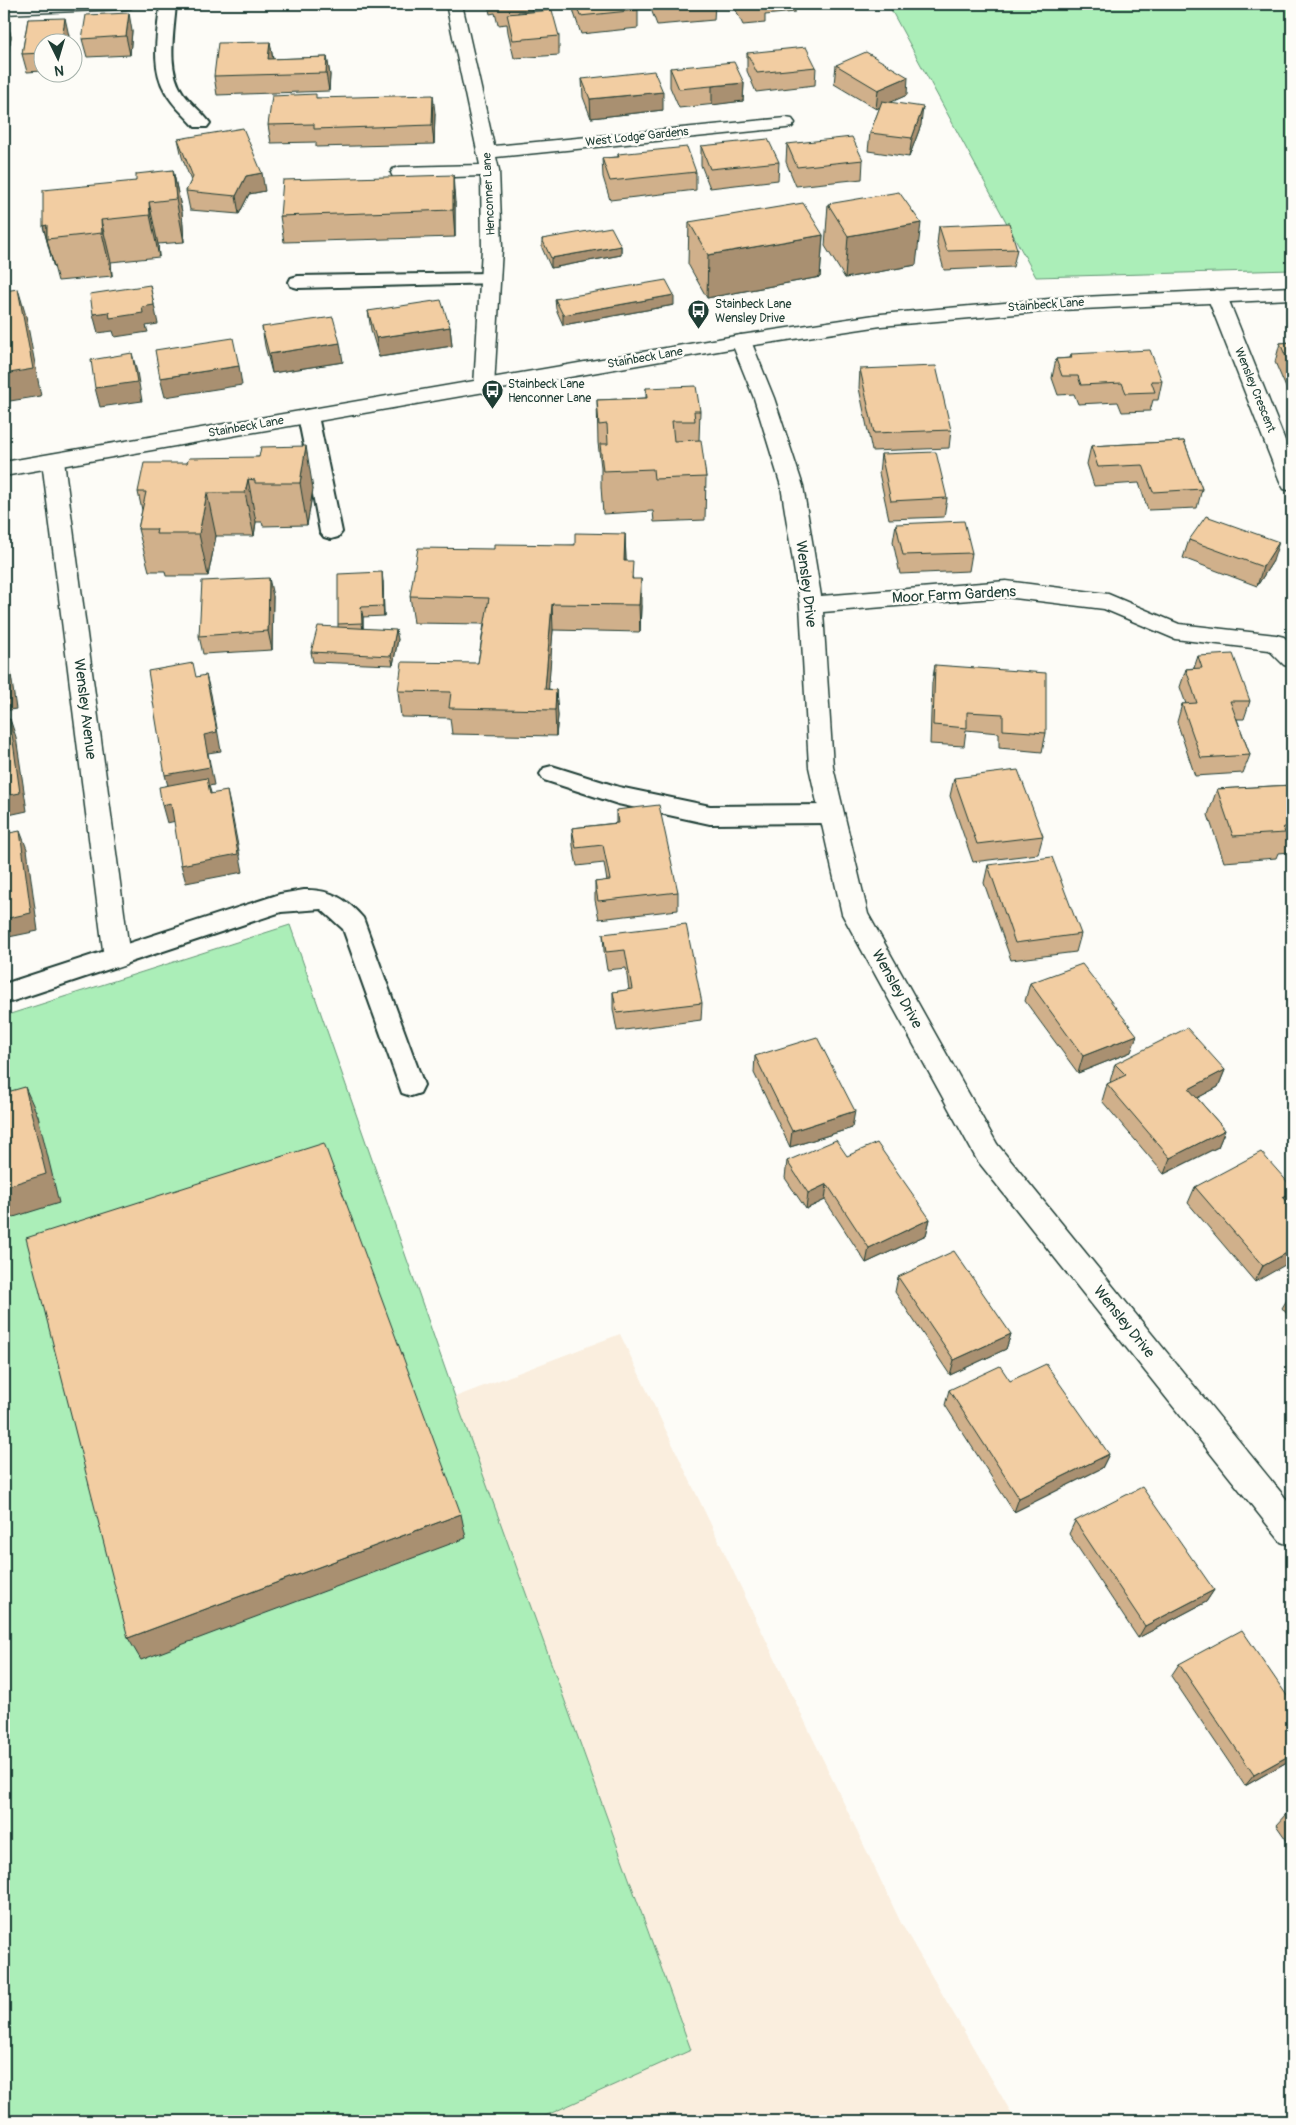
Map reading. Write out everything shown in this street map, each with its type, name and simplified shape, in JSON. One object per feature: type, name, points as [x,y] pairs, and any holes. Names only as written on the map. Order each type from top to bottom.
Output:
[{"type":"street","points":[[4,9],[125,4]]},
{"type":"street","name":"Henconner Lane","points":[[454,4],[489,161],[490,279],[484,387]]},
{"type":"street","name":"West Lodge Gardens","points":[[400,173],[786,123]]},
{"type":"street","name":"Stainbeck Lane","points":[[4,469],[741,341],[881,320],[957,312],[1292,293]]},
{"type":"street","name":"Wensley Crescent","points":[[1217,296],[1292,484]]},
{"type":"street","name":"Wensley Drive","points":[[741,341],[764,398],[792,486],[811,605],[821,767],[855,914],[987,1152],[1292,1531]]},
{"type":"street","name":"Wensley Avenue","points":[[53,461],[117,958]]},
{"type":"street","name":"Moor Farm Gardens","points":[[811,605],[1006,589],[1108,602],[1174,631],[1276,643],[1292,659]]},
{"type":"lane","points":[[168,4],[166,68],[169,84],[174,93],[201,123]]},
{"type":"lane","points":[[298,282],[490,279]]},
{"type":"lane","points":[[308,416],[331,532]]},
{"type":"lane","points":[[260,475],[318,465]]},
{"type":"lane","points":[[552,774],[618,796],[710,816],[832,814]]},
{"type":"lane","points":[[4,994],[280,903],[313,899],[326,900],[338,906],[354,925],[412,1085]]},
{"type":"shaded area","points":[[620,1334],[901,1923],[1016,2121],[534,2121],[691,2050],[455,1397]]},
{"type":"green space","points":[[942,4],[1292,4],[1292,270],[1036,277],[889,6]]},
{"type":"green space","points":[[290,925],[455,1397],[691,2050],[534,2121],[4,2121],[4,1016]]},
{"type":"building","points":[[496,4],[517,4],[518,5],[497,7]]},
{"type":"building","points":[[576,4],[636,4],[638,10],[580,16]]},
{"type":"building","points":[[656,4],[695,4],[657,7]]},
{"type":"building","points":[[742,4],[765,4],[766,5],[743,7]]},
{"type":"building","points":[[552,10],[559,36],[513,40],[507,14]]},
{"type":"building","points":[[129,13],[126,36],[82,39],[86,15]]},
{"type":"building","points":[[65,18],[63,32],[32,32],[32,54],[22,54],[28,19]]},
{"type":"building","points":[[4,19],[7,19],[4,35]]},
{"type":"building","points":[[270,42],[268,59],[327,57],[326,73],[214,76],[218,43]]},
{"type":"building","points":[[806,47],[816,67],[757,73],[747,53]]},
{"type":"building","points":[[866,52],[908,77],[878,90],[836,65]]},
{"type":"building","points":[[734,62],[744,83],[679,89],[670,68]]},
{"type":"building","points":[[654,71],[663,92],[590,99],[582,79]]},
{"type":"building","points":[[316,94],[316,98],[433,95],[432,125],[314,129],[314,124],[268,125],[272,96]]},
{"type":"building","points":[[882,101],[923,107],[912,138],[870,133]]},
{"type":"building","points":[[243,128],[262,173],[246,176],[236,196],[186,191],[193,177],[178,139]]},
{"type":"building","points":[[852,137],[863,160],[797,167],[787,144]]},
{"type":"building","points":[[768,139],[779,162],[710,169],[701,146]]},
{"type":"building","points":[[687,147],[696,172],[610,181],[602,158],[619,157],[618,154]]},
{"type":"building","points":[[173,170],[176,199],[149,202],[150,215],[101,220],[102,233],[47,239],[47,225],[43,226],[43,190],[136,181],[136,174]]},
{"type":"building","points":[[453,175],[453,210],[280,216],[283,180]]},
{"type":"building","points":[[899,192],[921,223],[848,236],[828,204]]},
{"type":"building","points":[[803,203],[823,235],[708,255],[689,222]]},
{"type":"building","points":[[1009,223],[1017,249],[947,251],[939,226]]},
{"type":"building","points":[[611,227],[621,246],[551,258],[542,239]]},
{"type":"building","points":[[666,280],[674,295],[563,315],[555,299]]},
{"type":"building","points":[[150,285],[154,305],[142,307],[143,313],[110,318],[109,312],[93,314],[90,294]]},
{"type":"building","points":[[18,289],[33,369],[4,374],[4,291]]},
{"type":"building","points":[[441,300],[450,327],[376,338],[368,311]]},
{"type":"building","points":[[333,317],[340,343],[269,354],[262,327]]},
{"type":"building","points":[[233,338],[239,366],[160,378],[155,350]]},
{"type":"building","points":[[1292,342],[1292,371],[1280,343]]},
{"type":"building","points":[[1150,350],[1162,381],[1151,381],[1155,392],[1126,393],[1122,383],[1081,385],[1078,376],[1062,376],[1056,359],[1072,358],[1071,354]]},
{"type":"building","points":[[132,353],[137,382],[95,388],[91,360]]},
{"type":"building","points":[[936,366],[951,430],[874,433],[860,369]]},
{"type":"building","points":[[696,386],[700,411],[694,411],[695,421],[672,421],[674,441],[701,440],[706,477],[654,479],[653,469],[603,471],[600,444],[608,444],[607,424],[599,425],[597,400],[647,398],[646,388]]},
{"type":"building","points":[[1184,441],[1202,489],[1153,492],[1143,465],[1098,467],[1091,446]]},
{"type":"building","points":[[306,446],[300,483],[255,483],[255,480],[248,479],[245,493],[207,493],[199,534],[156,534],[157,529],[138,529],[146,492],[138,492],[144,463],[187,463],[189,458],[259,457],[261,447]]},
{"type":"building","points":[[936,452],[947,498],[891,501],[881,454]]},
{"type":"building","points":[[1206,516],[1279,542],[1263,567],[1189,540]]},
{"type":"building","points":[[964,521],[972,553],[903,555],[896,524]]},
{"type":"building","points":[[575,533],[625,534],[624,561],[633,561],[632,579],[641,579],[639,605],[552,604],[545,689],[556,690],[555,710],[449,708],[451,692],[398,691],[402,662],[478,663],[489,598],[410,596],[418,548],[494,549],[494,544],[575,545]]},
{"type":"building","points":[[382,572],[383,606],[361,607],[362,623],[338,624],[338,574]]},
{"type":"building","points":[[269,578],[268,631],[199,636],[202,581]]},
{"type":"building","points":[[318,626],[396,630],[391,656],[311,652]]},
{"type":"building","points":[[4,649],[9,690],[4,692]]},
{"type":"building","points":[[1233,654],[1250,701],[1230,701],[1250,755],[1201,758],[1182,704],[1197,703],[1186,669],[1202,668],[1198,656]]},
{"type":"building","points":[[193,663],[196,677],[206,675],[217,732],[204,735],[210,767],[165,775],[148,671]]},
{"type":"building","points":[[935,665],[1046,673],[1046,733],[1003,730],[1003,714],[967,712],[967,728],[933,725]]},
{"type":"building","points":[[10,719],[20,793],[4,796],[4,720]]},
{"type":"building","points":[[1018,770],[1043,836],[977,844],[954,778]]},
{"type":"building","points":[[207,778],[210,794],[227,791],[238,854],[181,865],[171,803],[162,805],[159,787]]},
{"type":"building","points":[[1292,785],[1292,827],[1283,827],[1285,833],[1233,836],[1217,789]]},
{"type":"building","points":[[659,805],[678,892],[598,901],[595,882],[610,880],[603,845],[576,848],[572,828],[618,823],[616,810]]},
{"type":"building","points":[[20,831],[31,913],[4,919],[4,834]]},
{"type":"building","points":[[1052,857],[1081,934],[1015,943],[988,865]]},
{"type":"building","points":[[686,924],[702,1003],[617,1013],[613,992],[632,989],[625,950],[606,952],[603,934]]},
{"type":"building","points":[[1082,964],[1137,1035],[1083,1056],[1030,983]]},
{"type":"building","points":[[1187,1028],[1225,1070],[1189,1089],[1225,1130],[1170,1158],[1107,1084],[1126,1075],[1115,1064]]},
{"type":"building","points":[[817,1037],[855,1111],[792,1131],[755,1056]]},
{"type":"building","points":[[25,1087],[46,1174],[4,1187],[4,1093]]},
{"type":"building","points":[[836,1140],[847,1156],[877,1143],[930,1219],[869,1248],[827,1184],[808,1193],[787,1161]]},
{"type":"building","points":[[324,1143],[461,1514],[128,1638],[26,1238]]},
{"type":"building","points":[[1261,1152],[1292,1187],[1292,1192],[1283,1197],[1292,1207],[1292,1250],[1263,1266],[1195,1187]]},
{"type":"building","points":[[954,1251],[1011,1334],[954,1360],[898,1277]]},
{"type":"building","points":[[1046,1364],[1109,1454],[1019,1498],[949,1390],[1000,1366],[1010,1381]]},
{"type":"building","points":[[1142,1487],[1214,1590],[1145,1626],[1075,1521]]},
{"type":"building","points":[[1242,1630],[1292,1703],[1292,1754],[1254,1775],[1179,1664]]},
{"type":"building","points":[[1292,1811],[1292,1824],[1286,1814]]},
{"type":"place","name":"Stainbeck Lane Wensley Drive","points":[[699,330]]},
{"type":"place","name":"Stainbeck Lane Henconner Lane","points":[[492,410]]}]
